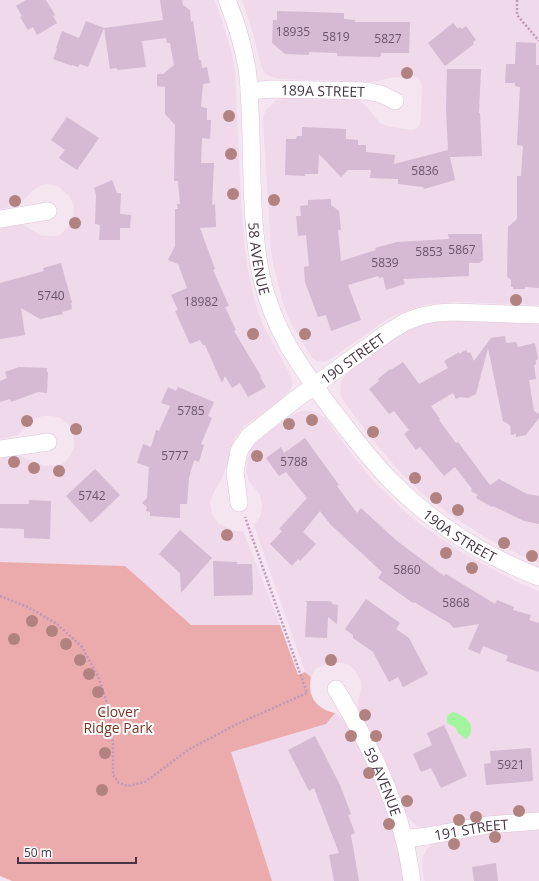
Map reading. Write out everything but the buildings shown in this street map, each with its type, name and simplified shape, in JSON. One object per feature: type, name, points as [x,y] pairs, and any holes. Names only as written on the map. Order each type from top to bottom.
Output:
[{"type":"street","name":"58 AVENUE","points":[[227,0],[234,17],[247,68],[255,228],[263,284],[270,309],[298,363],[314,386],[365,451],[391,480]]},
{"type":"street","name":"189A STREET","points":[[249,91],[272,89],[366,91],[381,94],[395,101]]},
{"type":"street","points":[[0,219],[48,211]]},
{"type":"street","name":"190 STREET","points":[[239,503],[235,472],[239,451],[249,436],[387,333],[405,322],[421,316],[437,313],[453,312],[539,315]]},
{"type":"street","points":[[0,449],[48,442]]},
{"type":"street","name":"190A STREET","points":[[391,480],[413,501],[455,534],[501,560],[539,577]]},
{"type":"street","name":"59 AVENUE","points":[[336,689],[364,739],[382,775],[394,805],[404,839],[412,881]]},
{"type":"street","name":"191 STREET","points":[[404,839],[488,826],[539,821]]},
{"type":"path","points":[[517,0],[517,15],[539,40]]},
{"type":"path","points":[[0,596],[28,607],[57,624],[82,647],[98,676],[110,709],[113,744],[113,775],[119,783],[128,786],[145,782],[188,750],[237,724],[307,693],[250,529],[239,503]]},
{"type":"shaded area","points":[[0,0],[214,0],[231,50],[235,72],[244,242],[253,295],[262,323],[291,376],[292,383],[291,389],[283,398],[248,423],[235,437],[223,476],[210,502],[212,514],[218,523],[235,531],[243,531],[280,625],[191,625],[125,566],[0,562],[0,458],[21,456],[44,466],[62,464],[69,457],[74,447],[74,440],[71,427],[67,423],[59,417],[49,416],[33,419],[18,435],[0,439],[0,228],[21,225],[40,235],[56,236],[61,234],[70,225],[74,214],[74,207],[70,197],[59,187],[48,184],[42,185],[33,190],[19,205],[0,209]]},
{"type":"shaded area","points":[[242,0],[539,0],[539,305],[459,302],[428,304],[389,318],[329,360],[324,362],[317,361],[312,358],[291,323],[282,300],[273,263],[263,117],[266,110],[276,100],[287,97],[356,100],[361,101],[380,123],[387,126],[411,130],[416,129],[419,126],[421,120],[422,86],[421,81],[417,77],[412,76],[389,78],[374,82],[280,79],[265,74]]},
{"type":"shaded area","points":[[458,321],[539,324],[539,563],[485,537],[424,495],[402,474],[372,439],[344,402],[340,394],[341,382],[346,374],[389,341],[426,324]]},
{"type":"shaded area","points":[[302,411],[314,411],[325,418],[373,481],[414,520],[466,555],[519,583],[539,591],[539,813],[424,829],[417,826],[410,820],[405,812],[383,756],[360,715],[358,701],[361,682],[355,670],[349,665],[343,663],[328,663],[315,669],[311,677],[305,672],[254,525],[261,515],[262,505],[260,495],[249,481],[246,472],[250,451],[263,435],[296,413]]},
{"type":"shaded area","points":[[453,712],[463,716],[470,724],[471,732],[467,739],[459,734],[455,727],[447,723],[447,716]]},
{"type":"shaded area","points":[[335,713],[343,719],[359,746],[383,799],[399,841],[408,881],[272,881],[231,752],[326,724]]},
{"type":"shaded area","points":[[539,827],[539,881],[425,881],[422,870],[422,858],[427,849],[435,842],[447,838]]},
{"type":"green space","name":"Clover Ridge Park","points":[[0,562],[125,566],[191,625],[280,625],[298,675],[305,672],[311,677],[310,690],[314,701],[328,711],[335,713],[326,724],[231,752],[272,881],[12,881],[0,876]]}]
